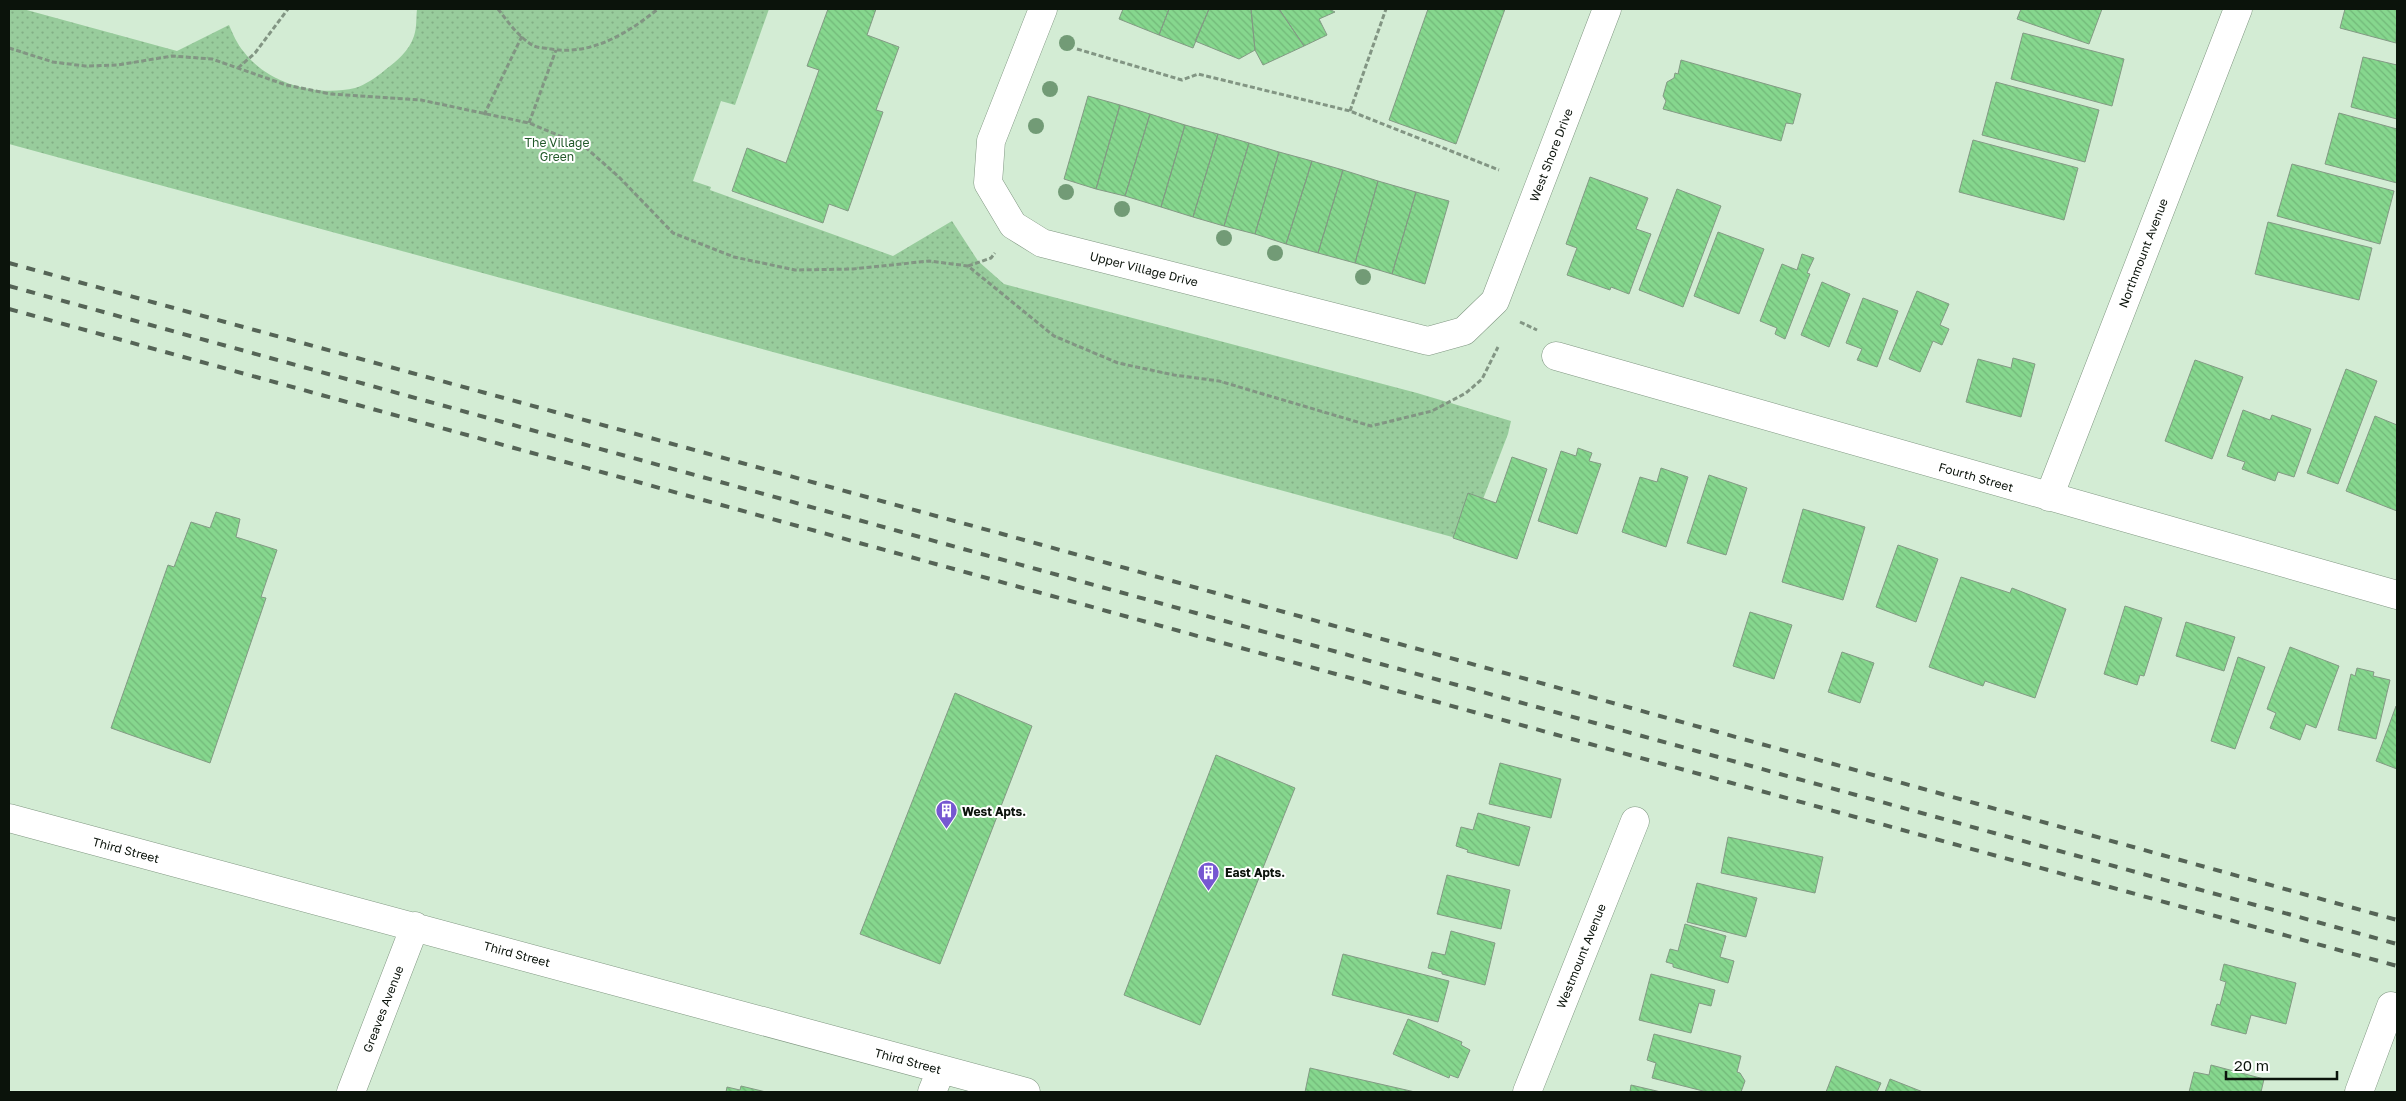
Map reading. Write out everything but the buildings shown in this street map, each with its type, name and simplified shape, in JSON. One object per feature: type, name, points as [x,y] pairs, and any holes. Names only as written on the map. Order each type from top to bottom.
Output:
[{"type":"street","name":"Upper Village Drive","points":[[1043,9],[991,141],[988,183],[1013,225],[1042,243],[1428,341],[1464,331],[1495,300]]},
{"type":"street","name":"West Shore Drive","points":[[1495,300],[1607,9]]},
{"type":"street","name":"Northmount Avenue","points":[[2049,497],[2238,9]]},
{"type":"street","name":"Fourth Street","points":[[1556,356],[2397,595]]},
{"type":"street","name":"Third Street","points":[[9,818],[414,926],[936,1081],[1026,1092]]},
{"type":"street","name":"Westmount Avenue","points":[[1527,1092],[1635,821]]},
{"type":"street","name":"Greaves Avenue","points":[[351,1092],[414,926]]},
{"type":"street","points":[[2359,1092],[2391,1006]]},
{"type":"path","points":[[237,69],[255,53],[288,9]]},
{"type":"path","points":[[498,9],[511,27],[533,46],[556,50],[591,48],[635,27],[658,9]]},
{"type":"path","points":[[1350,111],[1386,9]]},
{"type":"path","points":[[484,114],[522,36]]},
{"type":"path","points":[[9,48],[53,62],[85,66],[118,65],[172,56],[212,59],[286,84],[330,94],[421,100],[529,123],[584,146],[619,177],[673,233],[734,257],[795,270],[853,269],[929,261],[968,266],[1054,336],[1118,363],[1174,375],[1219,381],[1371,426],[1432,411],[1466,393],[1482,379],[1499,339]]},
{"type":"path","points":[[1077,49],[1182,80],[1198,74],[1350,111],[1499,170]]},
{"type":"path","points":[[529,123],[556,50]]},
{"type":"green space","name":"The Village Green","points":[[9,9],[23,9],[177,51],[229,25],[242,49],[254,63],[266,72],[294,85],[325,91],[359,87],[375,78],[398,59],[406,51],[414,36],[417,9],[769,9],[735,105],[721,101],[693,181],[711,187],[710,190],[893,256],[952,221],[978,261],[1004,284],[1417,393],[1511,421],[1508,434],[1467,541],[9,144]]},
{"type":"railway","points":[[9,263],[1006,535],[2397,920]]},
{"type":"railway","points":[[9,286],[2397,944]]},
{"type":"railway","points":[[9,309],[2397,966]]},
{"type":"place","name":"West Apts.","points":[[946,830]]},
{"type":"place","name":"East Apts.","points":[[1209,891]]}]
